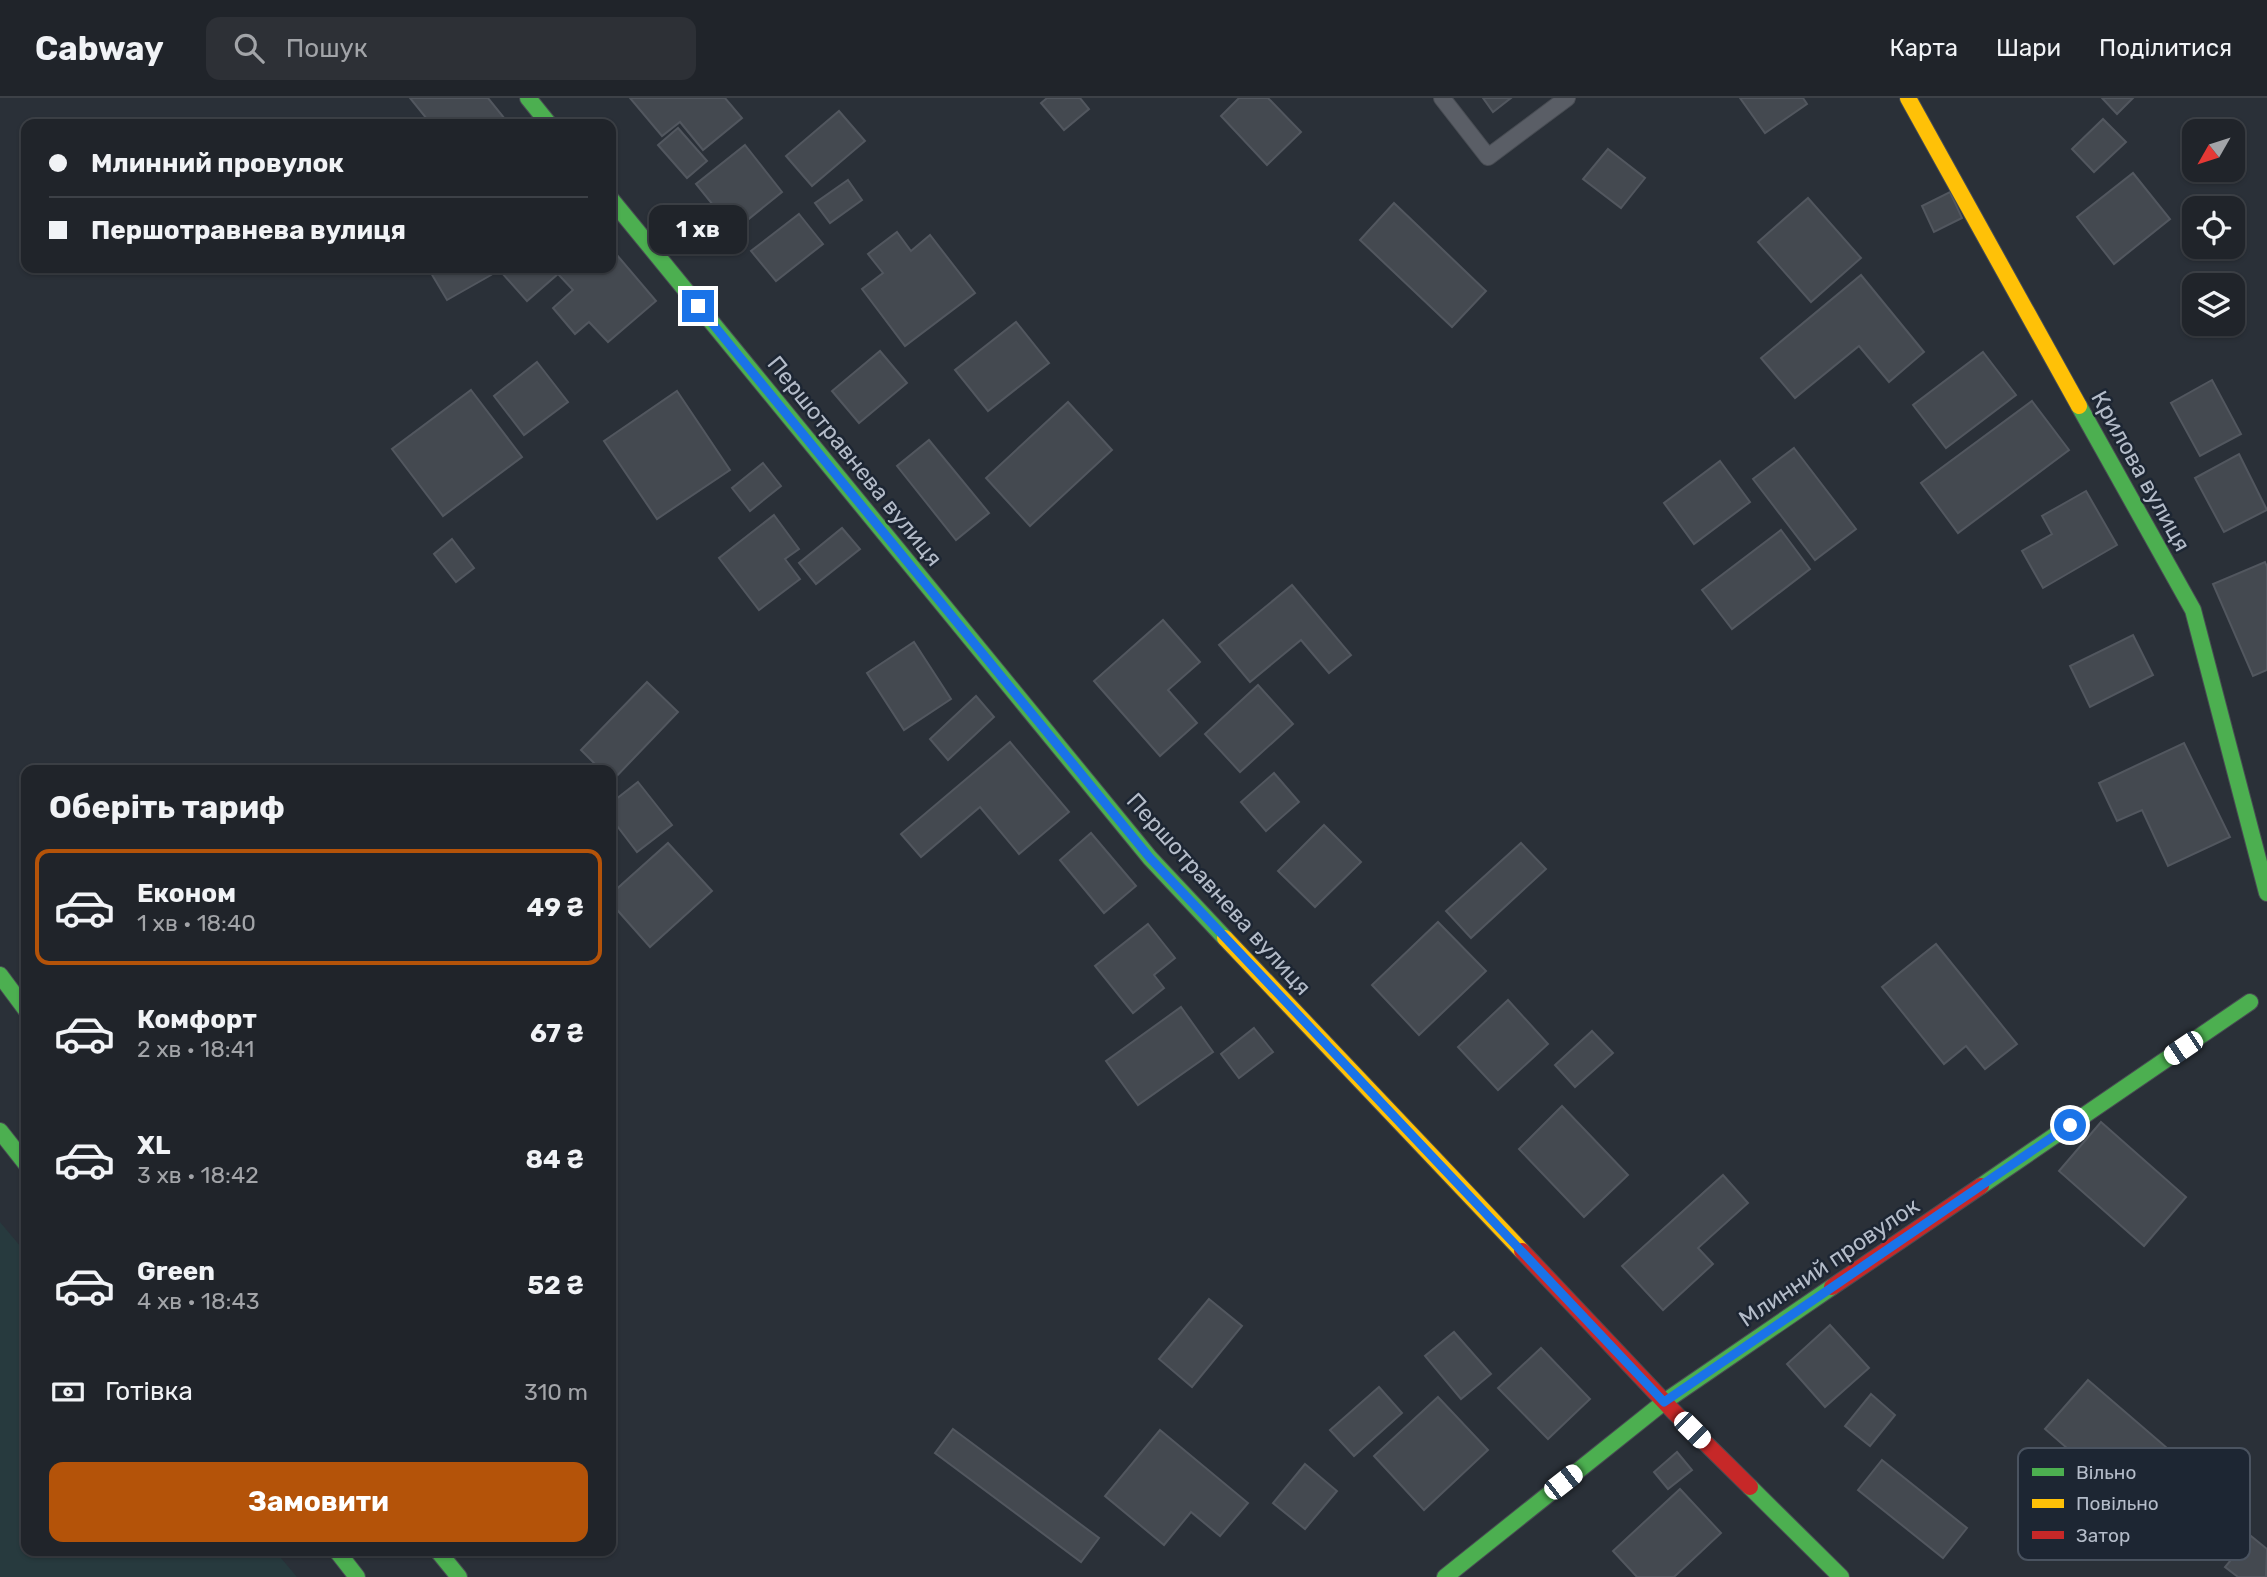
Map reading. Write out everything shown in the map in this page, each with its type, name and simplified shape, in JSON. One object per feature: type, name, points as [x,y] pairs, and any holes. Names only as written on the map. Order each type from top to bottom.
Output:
[{"type":"main road","points":[[528,98],[545,119]]},
{"type":"main road","name":"Крилова вулиця","points":[[1908,98],[2193,610],[2267,893]]},
{"type":"main road","name":"Першотравнева вулиця","points":[[616,206],[1150,858],[1664,1402],[1841,1577]]},
{"type":"main road","points":[[0,975],[15,1013]]},
{"type":"main road","name":"Млинний провулок","points":[[1445,1577],[1664,1402],[2256,1002]]},
{"type":"main road","points":[[0,1131],[21,1158]]},
{"type":"main road","points":[[341,1556],[357,1577]]},
{"type":"main road","points":[[443,1556],[459,1577]]},
{"type":"lane","points":[[1442,98],[1488,157],[1567,98]]},
{"type":"green space","points":[[0,1222],[21,1247],[21,1556],[279,1556],[297,1577],[0,1577]]},
{"type":"building","points":[[410,98],[488,98],[505,119],[427,119]]},
{"type":"building","points":[[630,98],[725,98],[742,118],[703,150],[680,122],[662,136]]},
{"type":"building","points":[[1047,98],[1080,98],[1089,109],[1064,130],[1041,103]]},
{"type":"building","points":[[1239,98],[1268,98],[1301,132],[1267,165],[1221,116]]},
{"type":"building","points":[[1483,98],[1511,98],[1493,112]]},
{"type":"building","points":[[1740,98],[1803,98],[1807,104],[1765,133]]},
{"type":"building","points":[[2102,98],[2133,98],[2117,114]]},
{"type":"building","points":[[839,111],[865,141],[812,186],[786,156]]},
{"type":"building","points":[[2103,119],[2126,142],[2094,172],[2072,149]]},
{"type":"building","points":[[678,128],[707,161],[687,178],[658,145]]},
{"type":"building","points":[[745,145],[782,192],[734,231],[696,184]]},
{"type":"building","points":[[1608,149],[1645,178],[1621,208],[1583,179]]},
{"type":"building","points":[[2133,173],[2170,219],[2114,264],[2077,217]]},
{"type":"building","points":[[848,180],[862,200],[830,223],[815,203]]},
{"type":"building","points":[[1950,192],[1962,218],[1934,232],[1922,206]]},
{"type":"building","points":[[1808,198],[1861,258],[1811,302],[1758,242]]},
{"type":"building","points":[[1394,203],[1486,291],[1452,327],[1360,240]]},
{"type":"building","points":[[799,214],[823,244],[776,281],[751,251]]},
{"type":"building","points":[[897,232],[911,251],[930,235],[975,293],[905,346],[862,289],[883,273],[868,254]]},
{"type":"building","points":[[616,254],[656,301],[608,342],[589,322],[575,334],[553,308],[573,290],[558,274],[527,301],[502,273],[616,273]]},
{"type":"building","points":[[431,273],[491,275],[447,300]]},
{"type":"building","points":[[1861,275],[1924,352],[1889,382],[1859,346],[1795,398],[1761,358]]},
{"type":"building","points":[[1016,322],[1049,363],[988,411],[955,370]]},
{"type":"building","points":[[880,351],[907,383],[859,423],[832,391]]},
{"type":"building","points":[[1983,352],[2016,395],[1946,448],[1913,405]]},
{"type":"building","points":[[537,362],[568,402],[524,435],[494,396]]},
{"type":"building","points":[[2212,380],[2241,434],[2200,456],[2171,403]]},
{"type":"building","points":[[471,390],[522,457],[443,516],[392,449]]},
{"type":"building","points":[[677,391],[730,470],[657,519],[604,441]]},
{"type":"building","points":[[2032,401],[2069,450],[1958,533],[1921,483]]},
{"type":"building","points":[[1068,402],[1112,450],[1030,526],[986,478]]},
{"type":"building","points":[[929,440],[989,513],[956,540],[897,466]]},
{"type":"building","points":[[1794,448],[1856,529],[1815,560],[1753,479]]},
{"type":"building","points":[[2239,454],[2267,510],[2224,532],[2195,478]]},
{"type":"building","points":[[1720,461],[1750,502],[1694,544],[1664,503]]},
{"type":"building","points":[[763,463],[781,486],[750,511],[732,488]]},
{"type":"building","points":[[2086,491],[2117,545],[2043,588],[2022,551],[2052,534],[2042,516]]},
{"type":"building","points":[[774,515],[799,549],[785,559],[800,579],[759,610],[719,558]]},
{"type":"building","points":[[842,528],[860,549],[816,584],[799,563]]},
{"type":"building","points":[[1781,530],[1810,569],[1732,629],[1702,590]]},
{"type":"building","points":[[452,539],[474,568],[456,582],[434,554]]},
{"type":"building","points":[[2265,562],[2267,670],[2253,676],[2213,584]]},
{"type":"building","points":[[1292,585],[1351,655],[1329,673],[1301,640],[1250,682],[1219,645]]},
{"type":"building","points":[[1163,620],[1200,662],[1168,690],[1197,723],[1160,756],[1094,681]]},
{"type":"building","points":[[2133,635],[2153,675],[2090,707],[2070,666]]},
{"type":"building","points":[[914,642],[951,699],[904,730],[867,673]]},
{"type":"building","points":[[647,682],[678,712],[616,777],[616,765],[596,765],[581,750]]},
{"type":"building","points":[[1258,685],[1293,724],[1240,772],[1205,734]]},
{"type":"building","points":[[976,696],[994,717],[948,760],[930,739]]},
{"type":"building","points":[[1010,742],[1069,812],[1019,854],[980,807],[921,857],[901,834]]},
{"type":"building","points":[[2184,743],[2230,837],[2168,866],[2142,810],[2117,821],[2099,783]]},
{"type":"building","points":[[1274,773],[1299,802],[1266,831],[1241,802]]},
{"type":"building","points":[[638,782],[672,825],[637,852],[616,825],[616,799]]},
{"type":"building","points":[[1324,825],[1361,862],[1315,907],[1278,871]]},
{"type":"building","points":[[1091,833],[1136,886],[1104,913],[1060,860]]},
{"type":"building","points":[[668,843],[712,891],[650,947],[616,909],[616,890]]},
{"type":"building","points":[[1521,843],[1546,869],[1471,938],[1446,911]]},
{"type":"building","points":[[1438,922],[1486,971],[1419,1035],[1372,985]]},
{"type":"building","points":[[1148,924],[1175,958],[1154,975],[1164,988],[1133,1013],[1095,966]]},
{"type":"building","points":[[1936,944],[2017,1044],[1985,1069],[1966,1046],[1944,1064],[1882,987]]},
{"type":"building","points":[[1508,1000],[1548,1044],[1498,1090],[1458,1047]]},
{"type":"building","points":[[1181,1007],[1213,1052],[1138,1105],[1106,1061]]},
{"type":"building","points":[[1254,1028],[1273,1052],[1239,1078],[1221,1054]]},
{"type":"building","points":[[1592,1031],[1613,1053],[1575,1087],[1555,1065]]},
{"type":"building","points":[[1562,1106],[1628,1175],[1584,1217],[1519,1149]]},
{"type":"building","points":[[2101,1122],[2186,1197],[2144,1246],[2059,1171]]},
{"type":"building","points":[[1723,1175],[1748,1203],[1698,1248],[1713,1264],[1663,1310],[1622,1266]]},
{"type":"building","points":[[1209,1299],[1242,1326],[1192,1387],[1159,1359]]},
{"type":"building","points":[[1830,1325],[1869,1368],[1825,1407],[1787,1364]]},
{"type":"building","points":[[1454,1332],[1491,1374],[1461,1399],[1425,1356]]},
{"type":"building","points":[[1541,1348],[1590,1399],[1548,1439],[1498,1388]]},
{"type":"building","points":[[2088,1380],[2167,1448],[2067,1448],[2045,1429]]},
{"type":"building","points":[[1379,1387],[1402,1413],[1354,1456],[1330,1430]]},
{"type":"building","points":[[1871,1394],[1895,1415],[1870,1446],[1845,1426]]},
{"type":"building","points":[[1438,1397],[1488,1450],[1424,1510],[1374,1456]]},
{"type":"building","points":[[953,1429],[1099,1538],[1081,1562],[935,1453]]},
{"type":"building","points":[[1160,1430],[1248,1503],[1220,1536],[1191,1512],[1164,1545],[1105,1496]]},
{"type":"building","points":[[1677,1452],[1692,1470],[1668,1489],[1654,1472]]},
{"type":"building","points":[[1882,1460],[1967,1528],[1943,1558],[1858,1490]]},
{"type":"building","points":[[1305,1464],[1337,1491],[1305,1529],[1273,1503]]},
{"type":"building","points":[[1680,1489],[1721,1533],[1674,1577],[1637,1577],[1613,1551]]},
{"type":"building","points":[[2250,1537],[2267,1549],[2266,1577],[2238,1577],[2225,1567],[2231,1560],[2250,1560]]},
{"type":"traffic: fast","points":[[528,98],[545,119]]},
{"type":"traffic: fast","points":[[616,205],[1150,858],[1225,938]]},
{"type":"traffic: fast","points":[[2079,406],[2193,610],[2267,893]]},
{"type":"traffic: fast","points":[[0,975],[21,1003]]},
{"type":"traffic: fast","points":[[1981,1186],[2250,1002]]},
{"type":"traffic: fast","points":[[0,1131],[21,1158]]},
{"type":"traffic: fast","points":[[1445,1577],[1664,1402],[1832,1287]]},
{"type":"traffic: fast","points":[[1750,1487],[1841,1577]]},
{"type":"traffic: fast","points":[[341,1556],[357,1577]]},
{"type":"traffic: fast","points":[[442,1556],[459,1577]]},
{"type":"traffic: slow","points":[[1908,98],[2079,406]]},
{"type":"traffic: slow","points":[[1225,938],[1522,1251]]},
{"type":"traffic: jam","points":[[1832,1287],[1981,1186]]},
{"type":"traffic: jam","points":[[1522,1251],[1674,1412],[1750,1487]]},
{"type":"route","points":[[698,306],[1150,858],[1664,1402],[2070,1125]]}]
